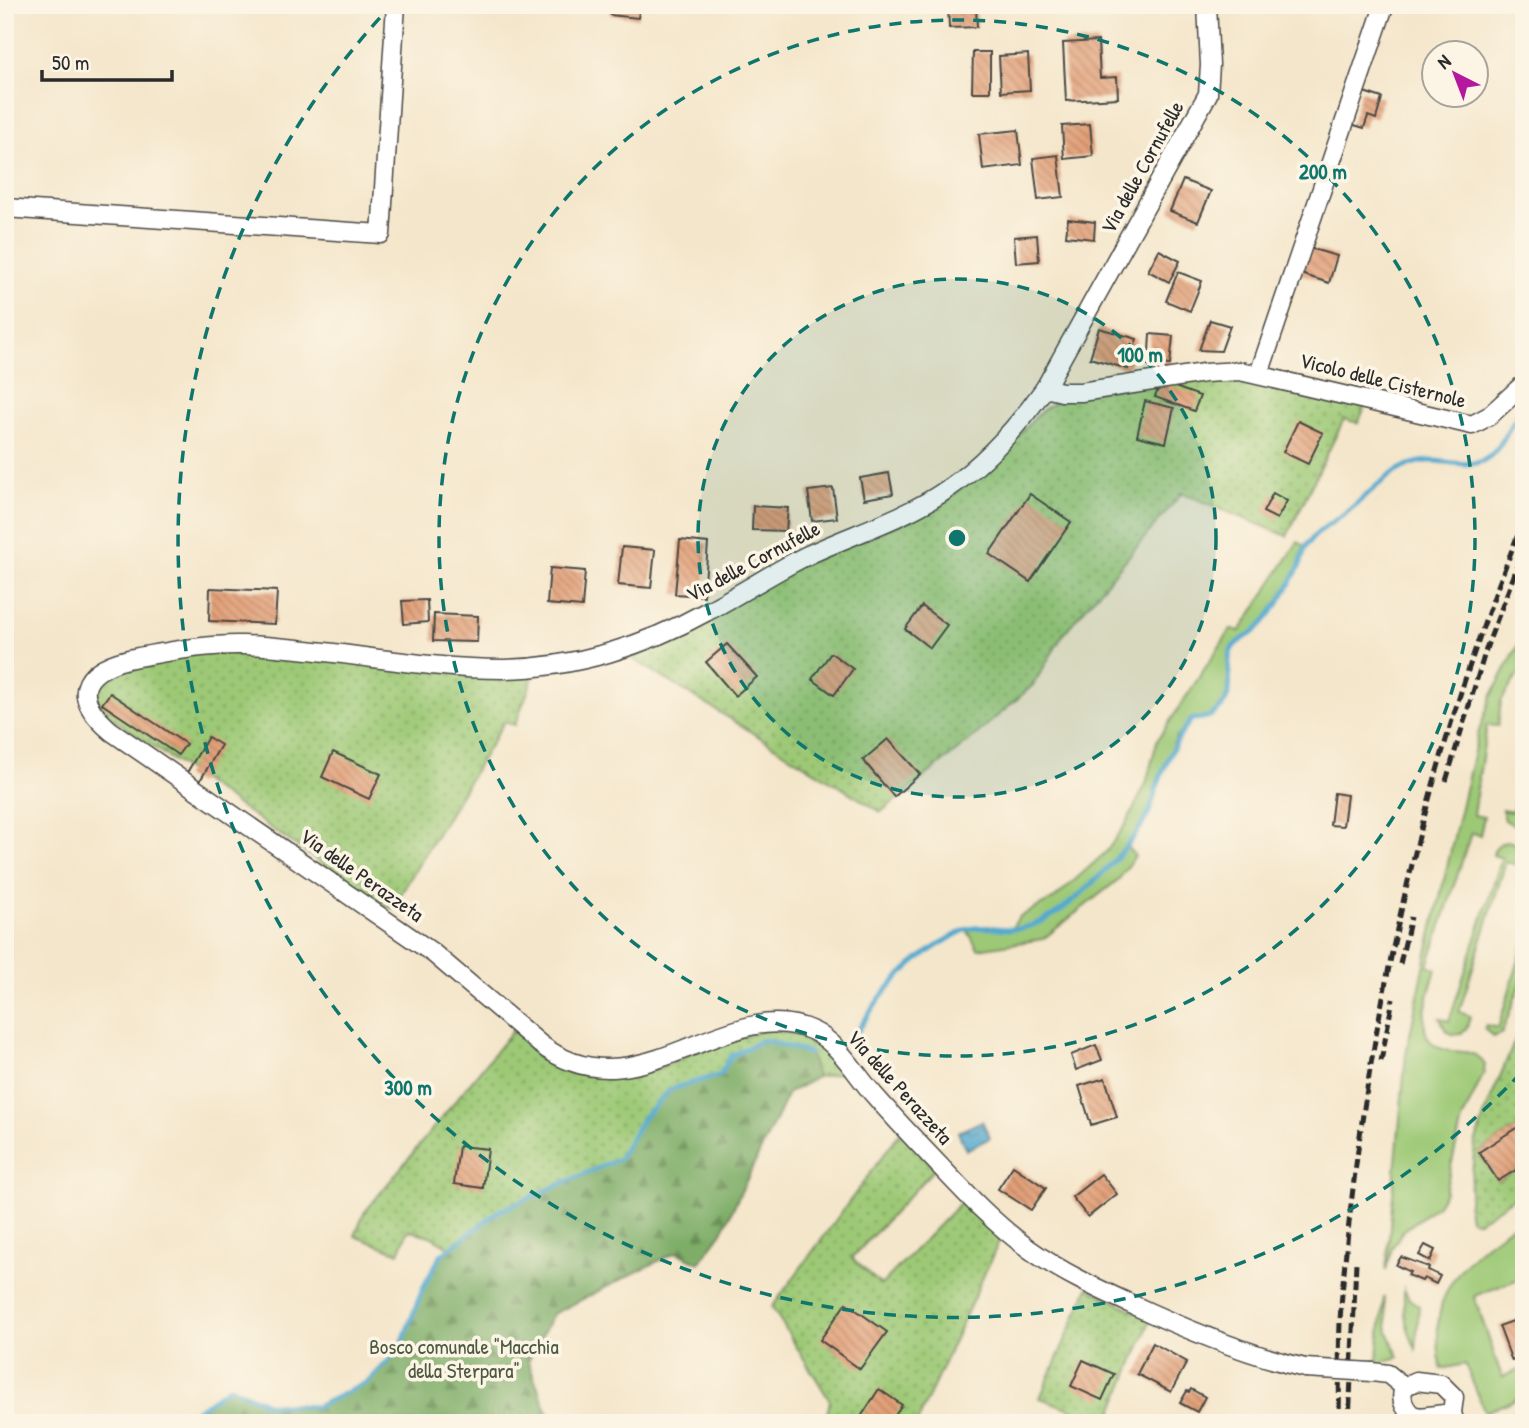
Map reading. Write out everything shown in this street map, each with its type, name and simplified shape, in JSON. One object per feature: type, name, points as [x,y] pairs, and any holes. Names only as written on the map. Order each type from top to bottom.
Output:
[{"type":"street","points":[[5,208],[381,234],[396,5]]},
{"type":"street","name":"Via delle Cornufelle","points":[[120,737],[88,707],[85,695],[94,674],[112,663],[198,647],[242,645],[422,664],[504,668],[570,662],[635,644],[706,613],[789,565],[901,515],[938,495],[990,454],[1045,388],[1208,94],[1210,65],[1207,5]]},
{"type":"street","points":[[1259,374],[1383,9]]},
{"type":"street","name":"Vicolo delle Cisternole","points":[[1045,388],[1074,393],[1221,371],[1259,374],[1472,425],[1489,416],[1524,384]]},
{"type":"street","name":"Via delle Perazzeta","points":[[120,737],[433,953],[540,1044],[558,1056],[583,1065],[624,1066],[659,1060],[748,1027],[790,1025],[813,1031],[837,1050],[876,1097],[980,1208],[1039,1256],[1083,1282],[1183,1328],[1305,1368],[1388,1374],[1404,1387]]},
{"type":"street","points":[[1416,1381],[1441,1384],[1454,1397],[1454,1418],[1412,1415],[1402,1402],[1404,1387],[1416,1381]]},
{"type":"green space","points":[[1229,373],[1366,405],[1358,423],[1344,419],[1287,536],[1182,493],[1064,633],[1033,685],[881,812],[625,654],[653,647],[699,626],[788,570],[937,509],[1006,449],[1040,412],[1055,402],[1082,393]]},
{"type":"green space","points":[[1298,542],[1306,547],[1293,579],[1281,599],[1260,626],[1234,646],[1229,660],[1228,695],[1224,703],[1211,715],[1192,719],[1176,737],[1149,813],[1126,846],[1135,856],[1119,879],[1043,939],[978,949],[967,930],[989,926],[1011,929],[1019,917],[1055,898],[1106,852],[1126,824],[1146,784],[1157,741],[1231,629],[1240,631]]},
{"type":"green space","points":[[1524,634],[1524,666],[1501,701],[1498,726],[1487,725],[1473,815],[1484,817],[1480,835],[1471,833],[1428,966],[1436,969],[1424,1018],[1425,1030],[1430,1040],[1438,1047],[1475,1055],[1485,1065],[1483,1075],[1462,1120],[1445,1192],[1436,1206],[1402,1232],[1392,1248],[1386,1270],[1406,1054],[1427,953],[1478,734],[1491,697]]},
{"type":"green space","points":[[235,644],[380,665],[511,678],[534,675],[515,725],[504,722],[392,909],[366,894],[102,711],[93,698],[99,684],[119,669]]},
{"type":"green space","points":[[1524,737],[1524,780],[1519,813],[1524,814],[1524,824],[1515,826],[1505,820],[1502,810],[1513,812]]},
{"type":"green space","points":[[1506,841],[1514,843],[1520,852],[1518,865],[1506,862],[1459,1012],[1470,1016],[1467,1028],[1461,1034],[1453,1035],[1446,1031],[1440,1018],[1449,1021],[1502,858],[1493,855],[1497,846]]},
{"type":"green space","points":[[1524,943],[1524,974],[1502,1033],[1494,1037],[1484,1029],[1486,1025],[1498,1028]]},
{"type":"green space","points":[[1524,1019],[1524,1123],[1479,1152],[1498,1181],[1524,1165],[1524,1191],[1479,1221],[1474,1221],[1468,1211],[1475,1144],[1486,1110]]},
{"type":"green space","points":[[767,1029],[819,1039],[849,1071],[817,1077],[810,1053],[763,1040],[731,1056],[720,1075],[671,1089],[642,1119],[619,1159],[499,1211],[451,1248],[430,1236],[408,1230],[399,1253],[355,1236],[364,1213],[513,1030],[556,1068],[568,1073],[599,1074],[660,1068],[697,1051]]},
{"type":"green space","name":"Bosco comunale \"Macchia della Sterpara\"","points":[[763,1040],[810,1053],[817,1077],[788,1093],[722,1232],[699,1263],[676,1252],[553,1314],[528,1362],[552,1423],[177,1423],[230,1387],[267,1404],[316,1407],[368,1382],[400,1349],[423,1288],[441,1255],[499,1211],[619,1159],[642,1119],[671,1089],[720,1075],[731,1056]]},
{"type":"green space","points":[[901,1131],[935,1168],[852,1258],[881,1285],[964,1199],[1001,1237],[917,1423],[825,1423],[830,1401],[772,1307]]},
{"type":"green space","points":[[1524,1219],[1524,1277],[1474,1296],[1502,1377],[1524,1368],[1524,1396],[1485,1412],[1465,1364],[1441,1369],[1438,1325],[1441,1307],[1456,1276],[1480,1249]]},
{"type":"green space","points":[[1088,1288],[1151,1319],[1108,1423],[1040,1398]]},
{"type":"green space","points":[[1404,1289],[1409,1299],[1419,1306],[1416,1349],[1406,1320]]},
{"type":"green space","points":[[1384,1297],[1388,1332],[1399,1357],[1377,1363]]},
{"type":"water","points":[[982,1121],[990,1138],[966,1150],[958,1132]]},
{"type":"building","points":[[611,5],[640,5],[638,18],[610,15]]},
{"type":"building","points":[[948,5],[976,5],[977,27],[949,28]]},
{"type":"building","points":[[1098,41],[1100,78],[1117,77],[1118,98],[1066,101],[1063,43]]},
{"type":"building","points":[[973,52],[990,52],[990,92],[972,92]]},
{"type":"building","points":[[1028,54],[1030,90],[1001,92],[999,56]]},
{"type":"building","points":[[1361,91],[1382,98],[1376,119],[1368,116],[1364,128],[1351,124]]},
{"type":"building","points":[[1090,124],[1093,156],[1064,159],[1062,126]]},
{"type":"building","points":[[1018,130],[1022,165],[983,170],[979,134]]},
{"type":"building","points":[[1058,155],[1063,197],[1038,200],[1033,158]]},
{"type":"building","points":[[1183,180],[1211,191],[1198,222],[1170,211]]},
{"type":"building","points":[[1068,219],[1095,222],[1094,239],[1066,236]]},
{"type":"building","points":[[1037,235],[1039,261],[1016,263],[1014,237]]},
{"type":"building","points":[[1309,248],[1337,256],[1329,283],[1301,274]]},
{"type":"building","points":[[1159,250],[1180,261],[1169,282],[1148,271]]},
{"type":"building","points":[[1178,272],[1202,281],[1190,311],[1166,301]]},
{"type":"building","points":[[1210,320],[1230,326],[1221,351],[1199,350]]},
{"type":"building","points":[[1099,328],[1137,339],[1128,369],[1090,358]]},
{"type":"building","points":[[1150,334],[1173,336],[1170,365],[1158,364],[1159,353],[1149,352]]},
{"type":"building","points":[[1161,382],[1200,396],[1194,411],[1155,397]]},
{"type":"building","points":[[1145,401],[1174,408],[1166,443],[1137,436]]},
{"type":"building","points":[[1298,421],[1323,433],[1308,464],[1283,452]]},
{"type":"building","points":[[889,473],[893,494],[864,499],[860,478]]},
{"type":"building","points":[[833,488],[837,518],[812,521],[808,491]]},
{"type":"building","points":[[1273,493],[1287,501],[1277,519],[1263,512]]},
{"type":"building","points":[[1030,494],[1071,522],[1030,582],[989,554]]},
{"type":"building","points":[[753,506],[788,508],[786,531],[752,530]]},
{"type":"building","points":[[680,540],[708,543],[704,596],[675,594]]},
{"type":"building","points":[[622,547],[655,550],[651,588],[618,585]]},
{"type":"building","points":[[550,568],[585,571],[582,607],[547,604]]},
{"type":"building","points":[[210,588],[277,591],[275,624],[209,621]]},
{"type":"building","points":[[427,600],[428,622],[404,624],[402,601]]},
{"type":"building","points":[[922,606],[947,625],[930,648],[905,629]]},
{"type":"building","points":[[434,614],[478,616],[477,642],[433,641]]},
{"type":"building","points":[[727,644],[757,677],[735,696],[706,662]]},
{"type":"building","points":[[831,653],[853,669],[834,695],[812,679]]},
{"type":"building","points":[[110,693],[186,744],[178,755],[102,704]]},
{"type":"building","points":[[208,737],[221,745],[198,784],[185,776]]},
{"type":"building","points":[[888,739],[920,774],[894,797],[863,760]]},
{"type":"building","points":[[333,752],[381,774],[369,799],[322,777]]},
{"type":"building","points":[[1334,793],[1347,795],[1343,826],[1330,825]]},
{"type":"building","points":[[1096,1045],[1102,1060],[1076,1070],[1071,1055]]},
{"type":"building","points":[[1105,1078],[1117,1117],[1091,1125],[1079,1086]]},
{"type":"building","points":[[1524,1123],[1524,1165],[1498,1181],[1479,1152]]},
{"type":"building","points":[[459,1146],[488,1149],[483,1188],[454,1184]]},
{"type":"building","points":[[1013,1166],[1046,1188],[1031,1210],[998,1189]]},
{"type":"building","points":[[1101,1174],[1117,1194],[1088,1217],[1072,1197]]},
{"type":"building","points":[[1425,1245],[1435,1250],[1430,1261],[1419,1255]]},
{"type":"building","points":[[1401,1257],[1429,1267],[1428,1270],[1440,1276],[1436,1284],[1408,1275],[1410,1272],[1396,1265]]},
{"type":"building","points":[[846,1303],[887,1332],[860,1369],[820,1340]]},
{"type":"building","points":[[1524,1317],[1524,1356],[1512,1361],[1499,1326]]},
{"type":"building","points":[[1153,1343],[1187,1362],[1171,1392],[1137,1374]]},
{"type":"building","points":[[1083,1360],[1114,1374],[1102,1400],[1071,1386]]},
{"type":"building","points":[[879,1389],[902,1405],[890,1423],[857,1423]]},
{"type":"building","points":[[1191,1389],[1205,1397],[1197,1412],[1180,1403]]},
{"type":"waterway","points":[[852,1041],[870,1012],[900,975],[925,954],[968,929],[1019,928],[1045,920],[1076,898],[1116,859],[1148,814],[1168,758],[1186,726],[1192,719],[1211,715],[1224,703],[1228,695],[1229,661],[1233,647],[1256,630],[1279,602],[1300,565],[1306,547],[1316,535],[1394,472],[1405,467],[1428,461],[1465,464],[1486,459],[1497,449],[1524,408]]},
{"type":"waterway","points":[[177,1423],[230,1387],[267,1404],[316,1407],[368,1382],[400,1349],[423,1288],[441,1255],[499,1211],[619,1159],[642,1119],[671,1089],[720,1075],[731,1056],[763,1040],[810,1053]]},
{"type":"railway","points":[[1339,1423],[1340,1321],[1351,1206],[1381,1005],[1402,906],[1455,711],[1487,615],[1524,520]]},
{"type":"railway","points":[[1446,781],[1487,646],[1524,549]]},
{"type":"railway","points":[[1400,964],[1411,917]]},
{"type":"railway","points":[[1381,1061],[1393,999]]},
{"type":"railway","points":[[1349,1423],[1356,1262]]}]
